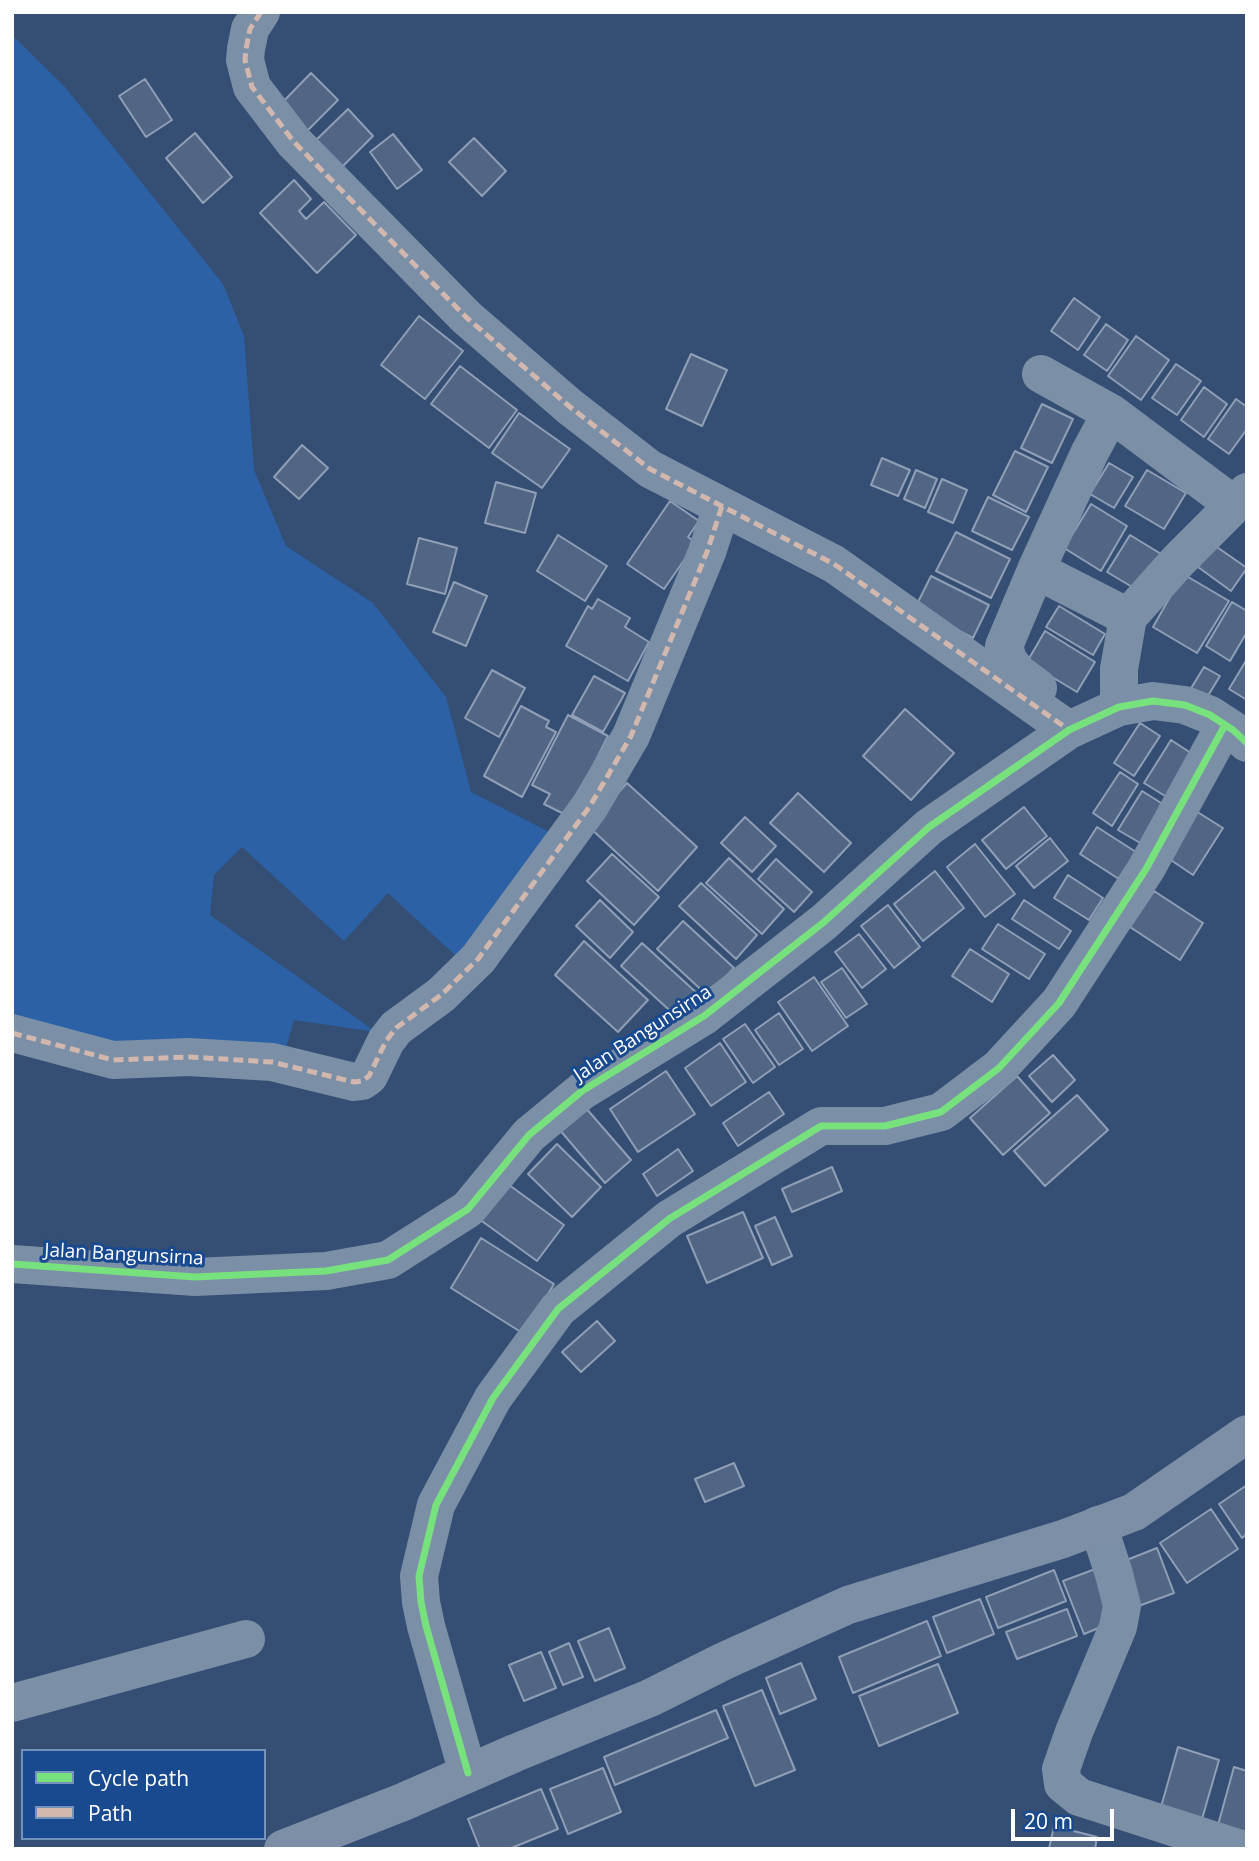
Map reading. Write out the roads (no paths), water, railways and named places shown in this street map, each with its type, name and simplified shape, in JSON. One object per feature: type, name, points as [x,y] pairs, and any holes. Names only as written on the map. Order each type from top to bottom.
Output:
[{"type":"highway","points":[[283,1849],[403,1802],[650,1698],[848,1605],[1063,1539],[1134,1512],[1247,1434]]},
{"type":"street","points":[[261,12],[247,37],[245,60],[252,87],[294,142],[466,317],[570,407],[650,469],[834,564],[1077,726]]},
{"type":"street","points":[[1041,374],[1111,413],[1240,499],[1178,561],[1128,617],[1119,669],[1119,707]]},
{"type":"street","points":[[1077,726],[1018,673],[1008,660],[1004,646],[1090,452],[1111,413]]},
{"type":"street","points":[[12,1033],[113,1060],[189,1057],[272,1062],[354,1082],[369,1076],[386,1041],[396,1028],[441,995],[478,958],[590,806],[631,736],[707,552],[722,506]]},
{"type":"street","points":[[1036,570],[1128,617]]},
{"type":"street","name":"Jalan Bangunsirna","points":[[12,1264],[195,1277],[326,1271],[388,1260],[468,1209],[529,1135],[582,1091],[704,1016],[824,922],[929,827],[1077,726],[1119,707],[1153,701],[1185,705],[1210,715],[1236,734]]},
{"type":"street","points":[[468,1773],[426,1626],[419,1576],[436,1505],[493,1398],[558,1309],[669,1219],[821,1126],[885,1126],[941,1112],[999,1069],[1059,1003],[1236,734]]},
{"type":"street","points":[[1098,1525],[1122,1606],[1118,1627],[1061,1769],[1063,1784],[1079,1797],[1241,1849]]},
{"type":"street","points":[[12,1703],[246,1639]]}]
